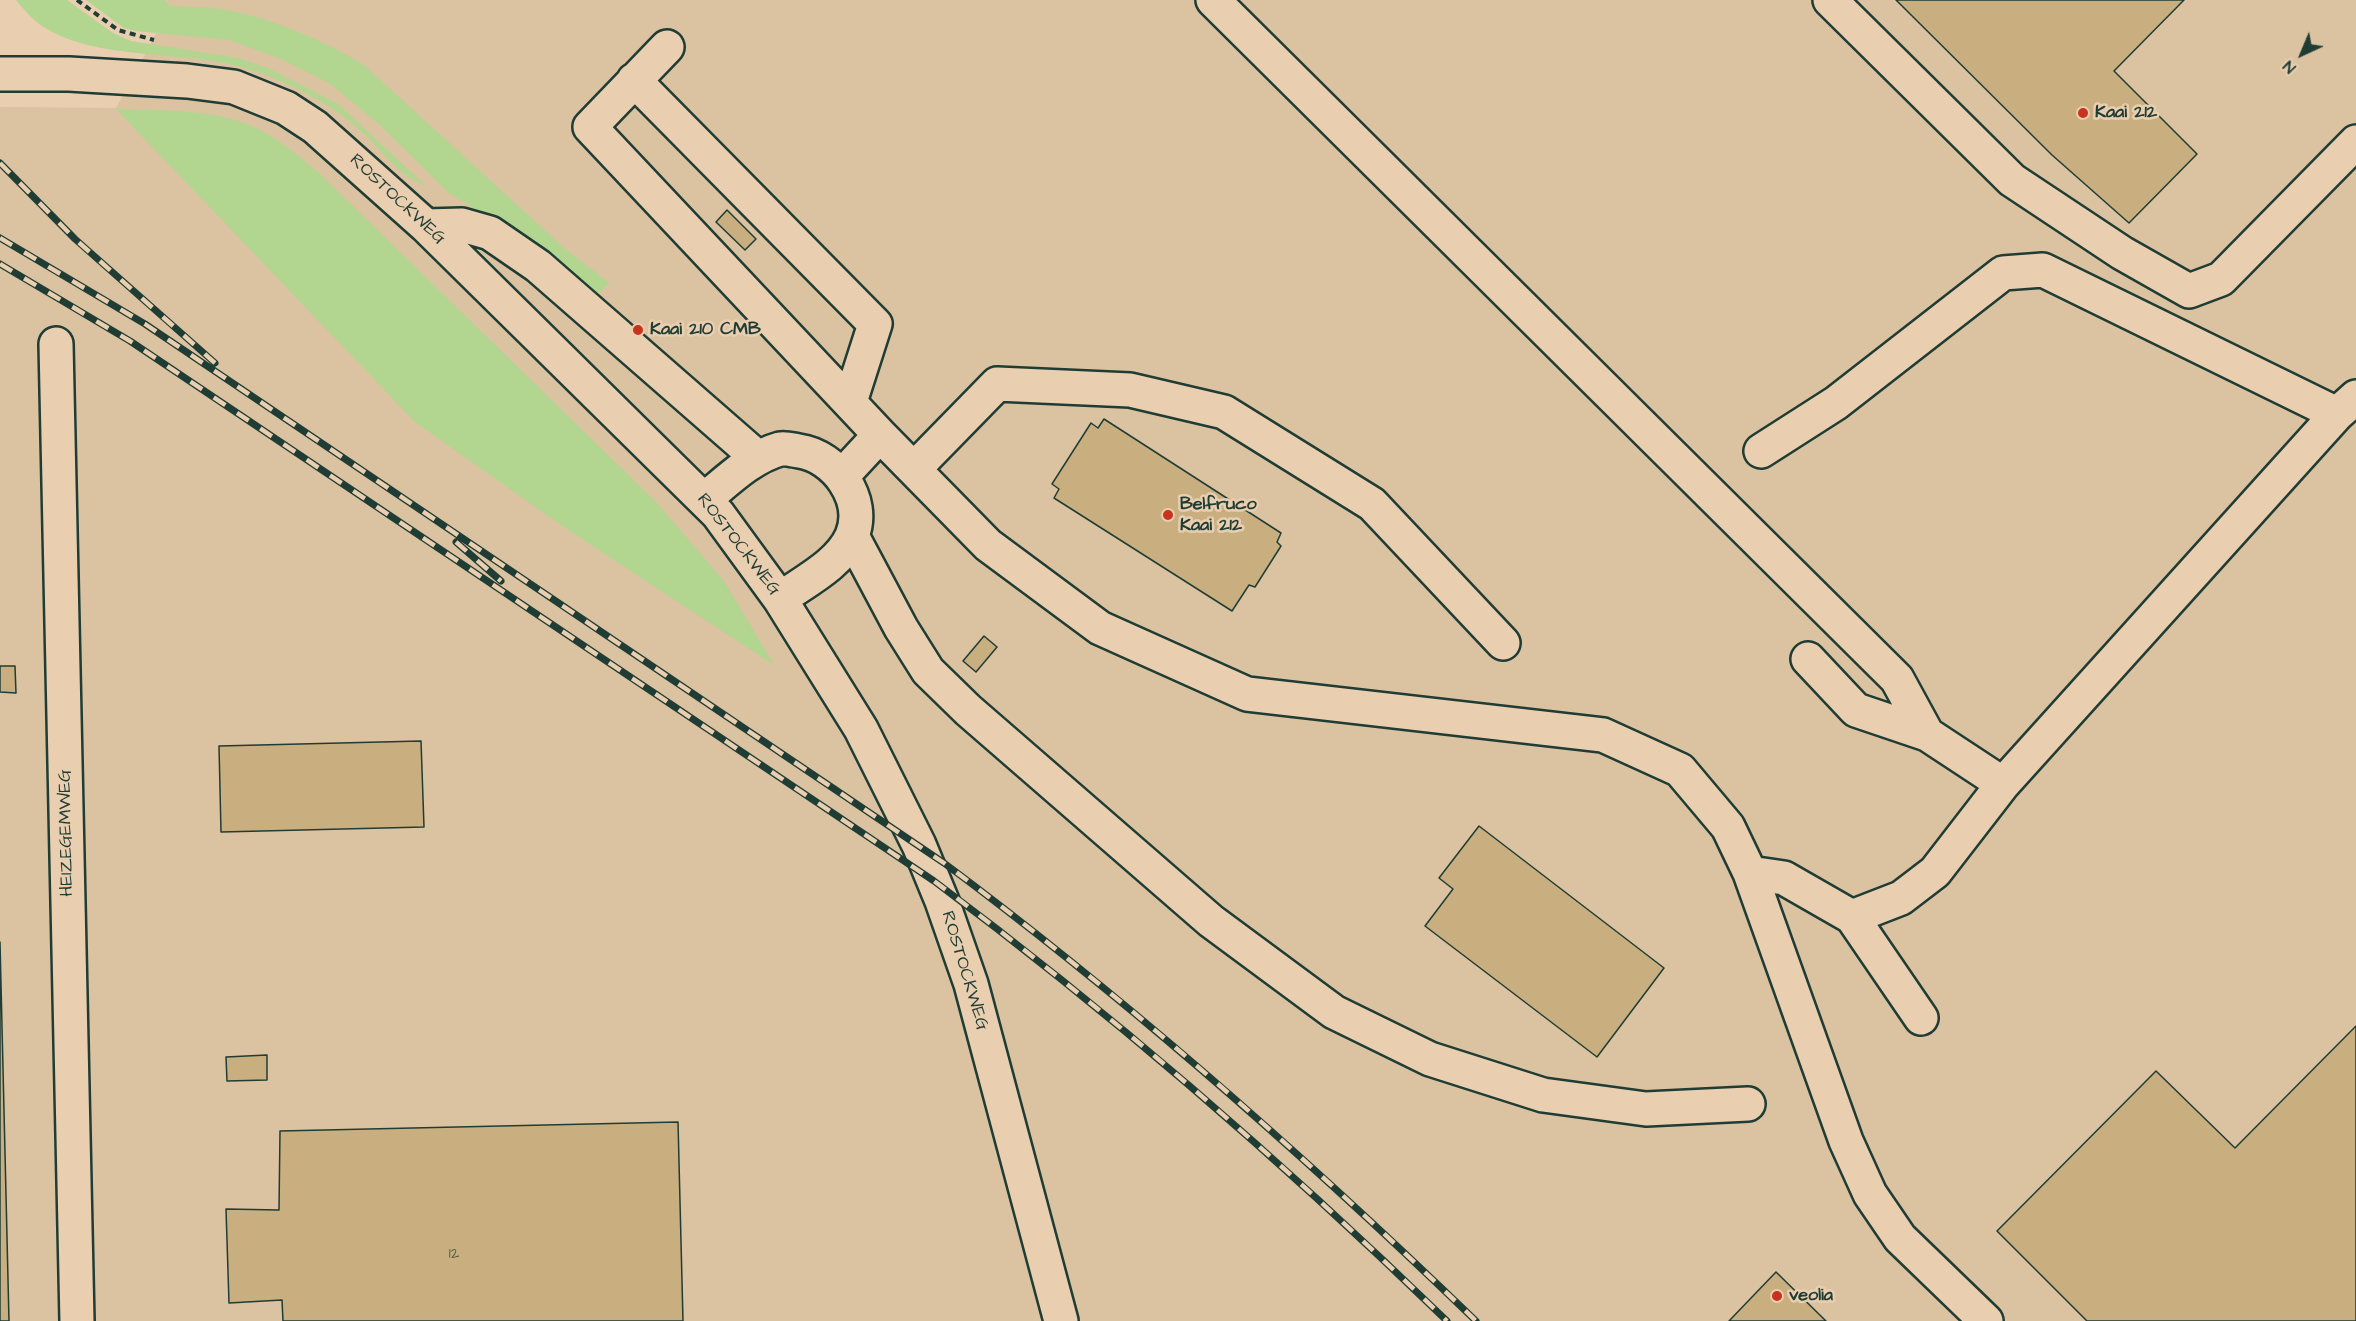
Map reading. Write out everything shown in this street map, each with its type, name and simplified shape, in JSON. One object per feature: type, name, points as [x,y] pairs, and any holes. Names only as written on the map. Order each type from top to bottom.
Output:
[{"type":"street","points":[[1213,0],[1897,679],[1927,734]]},
{"type":"street","points":[[1830,0],[2012,180],[2122,253],[2189,291],[2221,279],[2356,142]]},
{"type":"street","points":[[667,47],[590,127],[880,435],[988,545],[1100,628],[1247,694],[1603,735],[1680,770],[1728,826],[1750,873],[1846,1141],[1870,1194],[1900,1238],[1986,1321]]},
{"type":"street","name":"ROSTOCKWEG","points":[[0,74],[69,74],[163,79],[234,87],[286,108],[315,127],[426,226],[718,514],[780,599],[861,729],[892,787],[942,901],[971,984],[1061,1321]]},
{"type":"street","points":[[634,80],[875,324],[850,402]]},
{"type":"street","points":[[426,226],[462,225],[490,234],[538,266],[758,458]]},
{"type":"street","points":[[1761,451],[1836,403],[2003,273],[2023,271],[2043,270],[2346,406],[2204,558],[2114,662],[2003,784],[1935,872],[1901,898],[1852,917]]},
{"type":"street","name":"HEIZEGEMWEG","points":[[56,344],[78,1321]]},
{"type":"street","points":[[914,469],[997,384],[1130,390],[1224,412],[1372,504],[1503,643]]},
{"type":"street","points":[[842,476],[880,435]]},
{"type":"street","points":[[704,500],[758,458],[783,448],[814,453],[842,476],[857,510],[852,536],[834,562],[780,599]]},
{"type":"street","points":[[852,536],[901,628],[928,670],[968,710],[1210,921],[1335,1012],[1430,1059],[1543,1095],[1646,1109],[1748,1104]]},
{"type":"street","points":[[1808,659],[1856,710],[1927,734],[2003,784]]},
{"type":"street","points":[[1750,873],[1784,878],[1852,917],[1921,1018]]},
{"type":"shaded area","points":[[165,0],[2356,0],[2356,1321],[0,1321],[0,107],[116,108],[171,6]]},
{"type":"green space","points":[[16,0],[67,0],[113,33],[131,41],[238,58],[270,69],[338,104],[426,186],[399,169],[361,131],[333,109],[303,91],[254,71],[214,61],[134,53],[82,44],[38,23]]},
{"type":"green space","points":[[86,0],[165,0],[171,6],[227,10],[280,25],[347,55],[363,64],[562,246],[609,283],[595,296],[513,230],[451,195],[381,126],[329,83],[281,59],[229,40],[124,28]]},
{"type":"green space","points":[[116,109],[204,113],[238,121],[271,136],[319,173],[656,502],[724,581],[774,665],[565,528],[415,422]]},
{"type":"building","name":"Kaai 212","points":[[1896,0],[2184,0],[2114,71],[2197,154],[2129,223],[2052,155]]},
{"type":"building","points":[[727,210],[756,239],[745,250],[716,222]]},
{"type":"building","name":"Belfruco Kaai 212","points":[[1104,419],[1281,533],[1277,542],[1281,546],[1255,587],[1249,585],[1232,611],[1054,498],[1059,489],[1052,484],[1091,423],[1098,428]]},
{"type":"building","points":[[984,636],[997,647],[976,672],[963,661]]},
{"type":"building","points":[[0,666],[15,666],[16,693],[0,692]]},
{"type":"building","points":[[421,741],[424,827],[221,832],[219,746]]},
{"type":"building","points":[[1479,826],[1664,968],[1597,1057],[1425,926],[1453,889],[1439,878]]},
{"type":"building","points":[[0,942],[9,1321],[0,1321]]},
{"type":"building","points":[[2356,1026],[2356,1321],[2087,1321],[1997,1231],[2156,1071],[2235,1148]]},
{"type":"building","points":[[267,1055],[267,1080],[227,1081],[226,1057]]},
{"type":"building","points":[[678,1122],[683,1321],[283,1321],[282,1300],[229,1303],[226,1209],[279,1210],[280,1131]]},
{"type":"building","name":"veolia","points":[[1776,1272],[1826,1321],[1729,1321]]},
{"type":"railway","points":[[0,163],[75,239],[215,363]]},
{"type":"railway","points":[[0,238],[145,324],[944,863],[1083,971],[1217,1083],[1348,1200],[1476,1321]]},
{"type":"railway","points":[[0,264],[130,341],[934,881],[1068,985],[1198,1093],[1324,1205],[1447,1321]]},
{"type":"railway","points":[[456,542],[501,581]]},
{"type":"place","name":"Kaai 212","points":[[2083,113]]},
{"type":"place","name":"Kaai 210 CMB","points":[[638,330]]},
{"type":"place","name":"Belfruco Kaai 212","points":[[1168,515]]},
{"type":"place","name":"veolia","points":[[1777,1296]]}]
